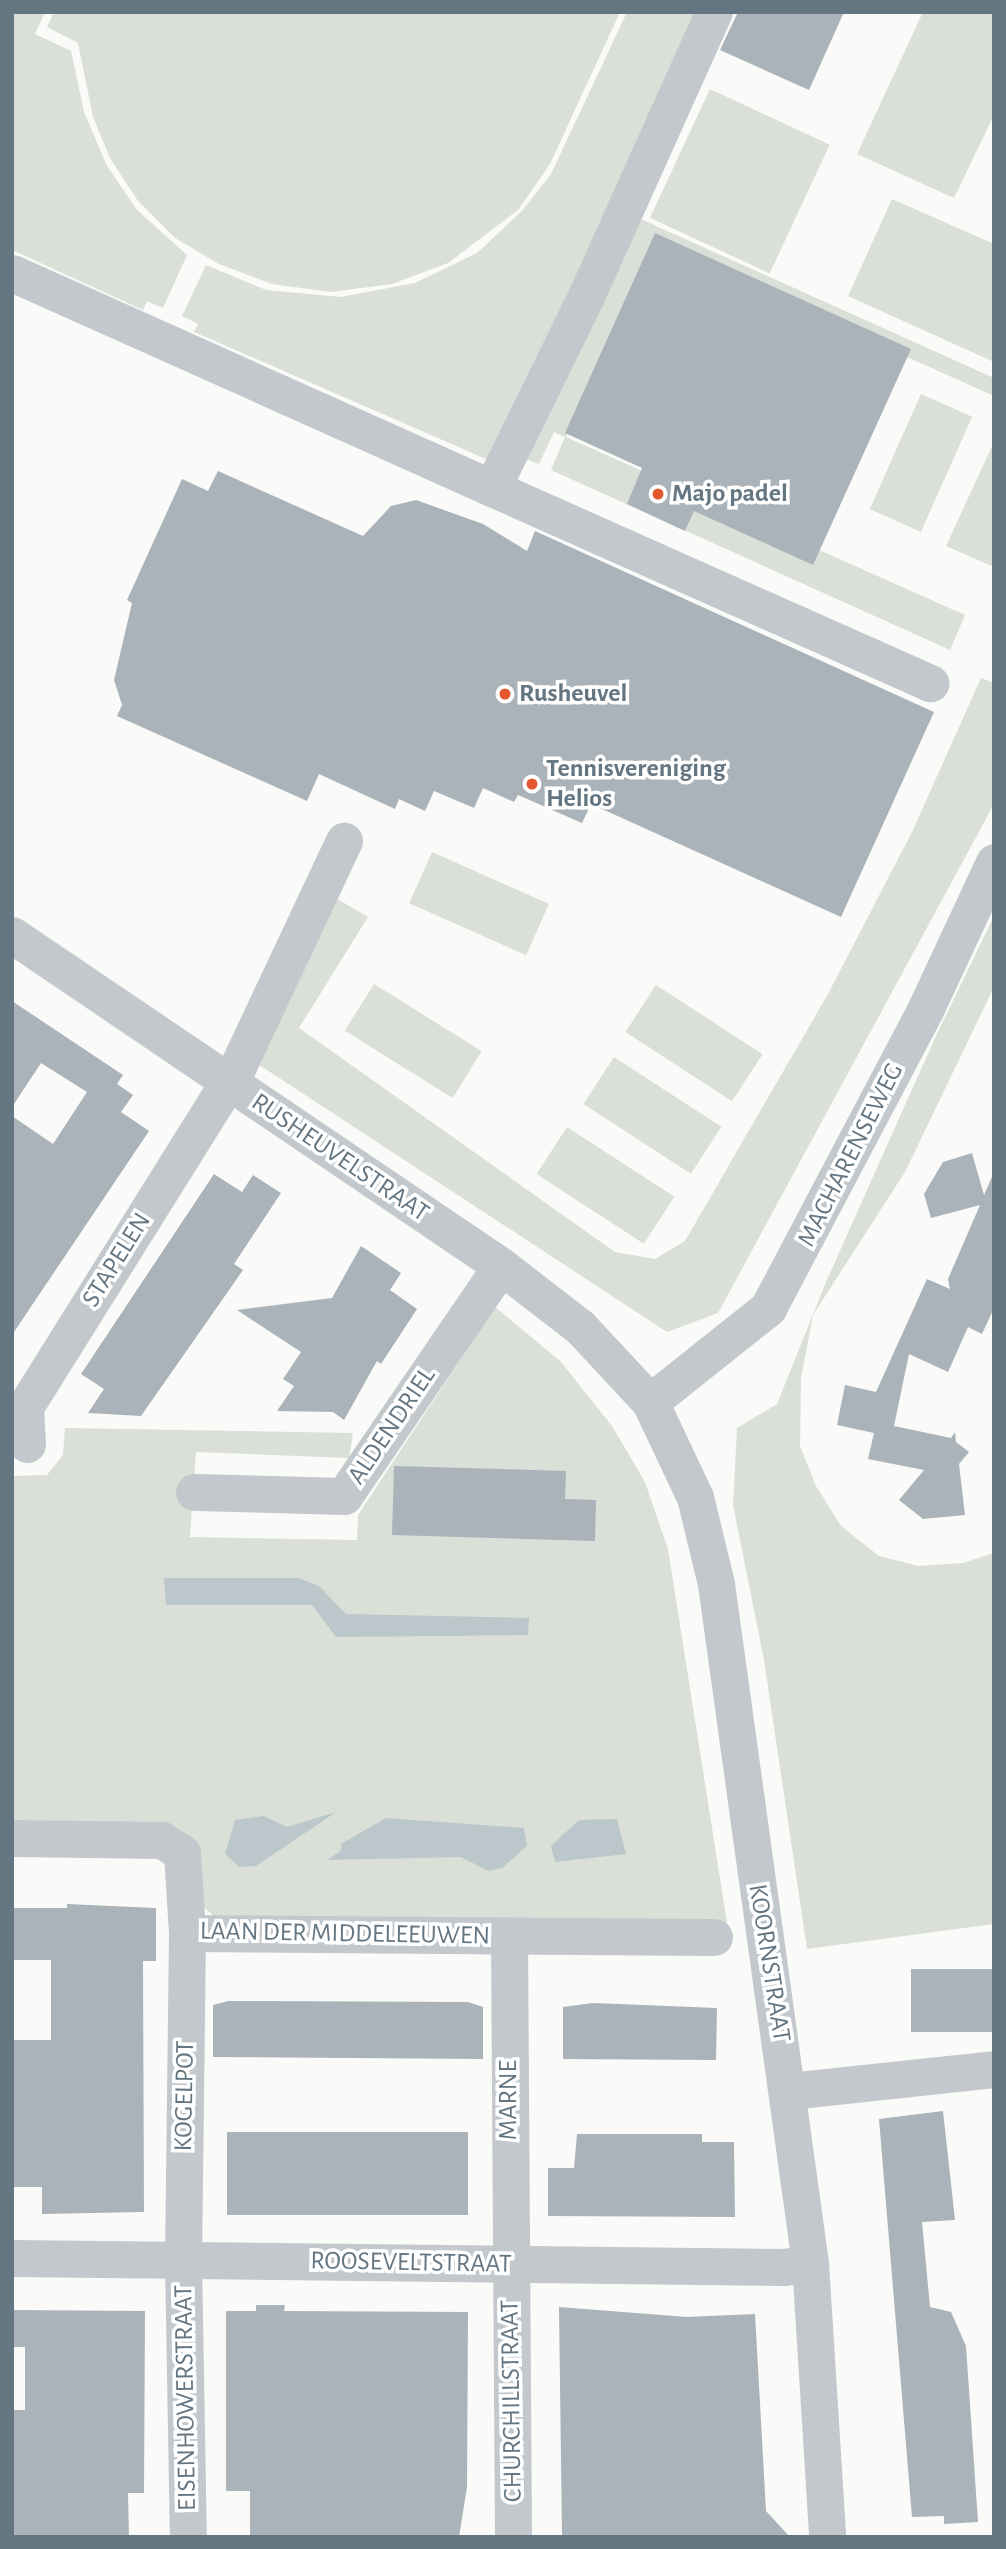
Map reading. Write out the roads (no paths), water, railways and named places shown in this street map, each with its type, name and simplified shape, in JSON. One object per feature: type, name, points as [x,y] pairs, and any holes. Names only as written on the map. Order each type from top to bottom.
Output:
[{"type":"street","points":[[492,488],[587,294],[714,12]]},
{"type":"street","points":[[12,273],[932,683]]},
{"type":"street","name":"STAPELEN","points":[[27,1444],[25,1407],[228,1082],[344,841]]},
{"type":"street","name":"MACHARENSEWEG","points":[[650,1402],[768,1308],[920,1021],[994,862]]},
{"type":"street","name":"RUSHEUVELSTRAAT","points":[[12,935],[501,1266],[580,1327],[650,1402]]},
{"type":"street","name":"ALDENDRIEL","points":[[194,1492],[344,1496],[501,1266]]},
{"type":"street","name":"KOORNSTRAAT","points":[[650,1402],[695,1497],[716,1584],[789,2091],[810,2263],[827,2537]]},
{"type":"street","name":"LAAN DER MIDDELEEUWEN","points":[[12,1838],[162,1840],[182,1853],[187,1933],[714,1937]]},
{"type":"street","name":"KOGELPOT","points":[[183,2259],[187,1933]]},
{"type":"street","name":"MARNE","points":[[509,1936],[510,2265]]},
{"type":"street","points":[[789,2091],[994,2069]]},
{"type":"street","name":"ROOSEVELTSTRAAT","points":[[12,2258],[784,2267],[810,2263]]},
{"type":"street","name":"EISENHOWERSTRAAT","points":[[183,2259],[188,2537]]},
{"type":"street","name":"CHURCHILLSTRAAT","points":[[510,2265],[513,2537]]},
{"type":"place","name":"Majo padel","points":[[658,494]]},
{"type":"place","name":"Rusheuvel","points":[[505,694]]},
{"type":"place","name":"Tennisvereniging Helios","points":[[532,784]]}]
